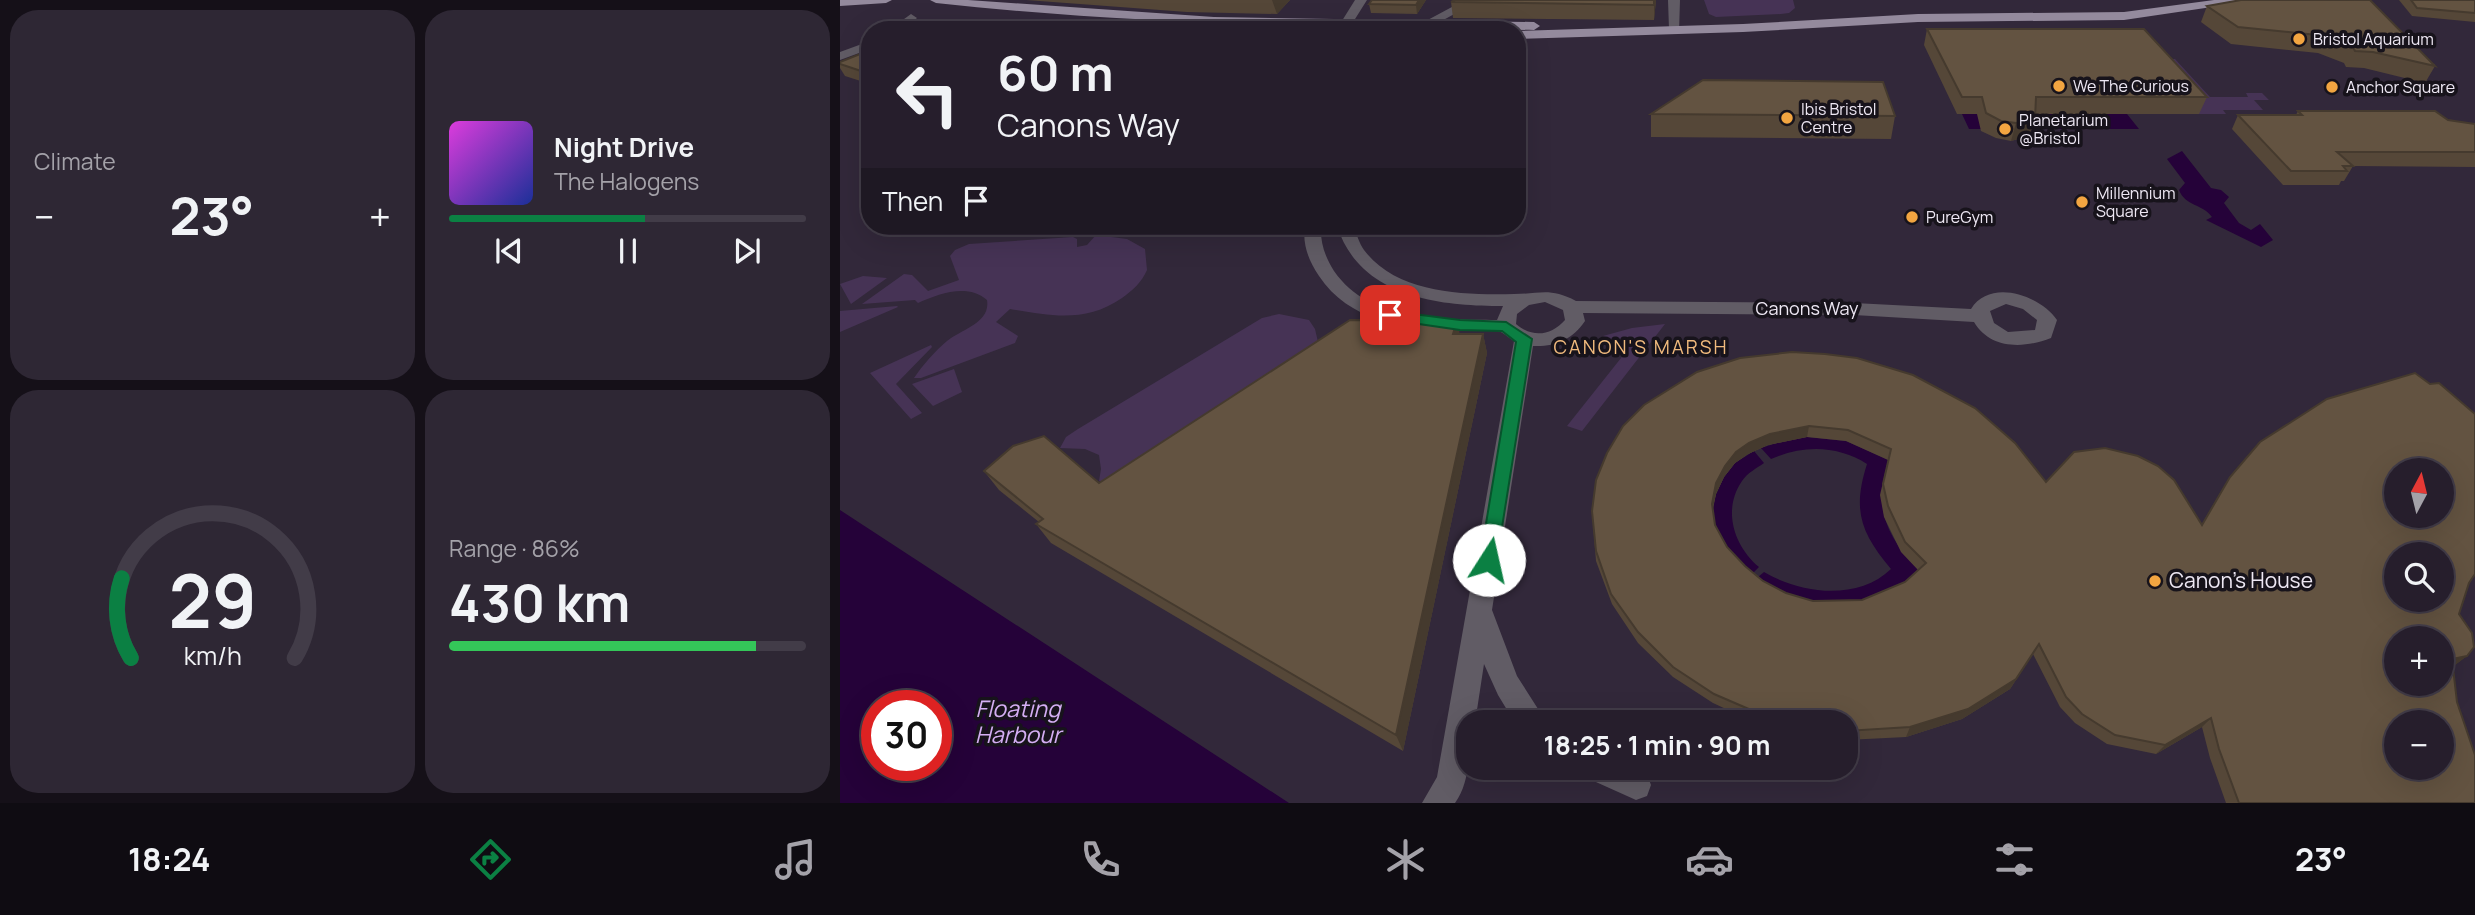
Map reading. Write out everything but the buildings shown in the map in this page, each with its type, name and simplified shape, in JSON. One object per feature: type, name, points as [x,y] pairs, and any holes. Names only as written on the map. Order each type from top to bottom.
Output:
[{"type":"main road","points":[[840,3],[886,0]]},
{"type":"main road","points":[[936,0],[1019,9],[1214,21]]},
{"type":"main road","points":[[1526,36],[1918,18],[2124,16],[2239,0]]},
{"type":"main road","points":[[1019,9],[1055,19],[1078,21]]},
{"type":"main road","points":[[1526,26],[1599,31]]},
{"type":"street","points":[[1348,21],[1361,0]]},
{"type":"street","points":[[1437,21],[1474,0]]},
{"type":"street","points":[[1674,0],[1675,29]]},
{"type":"street","points":[[907,21],[911,18]]},
{"type":"street","points":[[840,56],[861,48]]},
{"type":"street","points":[[1312,235],[1322,267],[1346,298],[1370,311],[1410,320],[1506,327],[1524,339],[1551,340]]},
{"type":"street","name":"Canons Way","points":[[1348,235],[1352,247],[1364,262],[1402,286],[1451,297],[1523,300],[1545,296],[1556,298],[1574,314],[1633,309],[1854,309],[1980,316]]},
{"type":"street","points":[[1506,327],[1508,312],[1523,300]]},
{"type":"street","name":"Canons Way","points":[[1518,386],[1551,340],[1570,329],[1574,314]]},
{"type":"street","points":[[1437,803],[1451,782],[1524,339]]},
{"type":"street","points":[[1481,609],[1501,676],[1521,710]]},
{"type":"street","points":[[1625,780],[1636,785]]},
{"type":"shaded area","points":[[1704,0],[1793,0],[1795,8],[1789,13],[1781,14],[1716,17],[1709,14]]},
{"type":"shaded area","points":[[2081,59],[2175,59],[2210,97],[2248,97],[2246,93],[2262,93],[2269,100],[2254,100],[2263,110],[2223,110],[2226,114],[2121,114]]},
{"type":"shaded area","points":[[1096,235],[1127,239],[1145,249],[1147,270],[1140,282],[1122,298],[1095,311],[1068,316],[1010,309],[996,322],[1018,336],[1015,343],[921,378],[914,378],[938,349],[980,320],[987,308],[987,300],[971,292],[962,291],[918,303],[915,300],[862,304],[904,274],[912,275],[928,291],[959,280],[950,256],[955,250],[969,244],[1073,237],[1077,239],[1077,247],[1087,245]]},
{"type":"shaded area","points":[[863,276],[887,278],[851,304],[840,284]]},
{"type":"shaded area","points":[[898,307],[840,332],[840,311]]},
{"type":"shaded area","points":[[1279,314],[1309,320],[1315,329],[1318,342],[1108,482],[1099,481],[1099,455],[1085,449],[1060,448],[1066,437],[1078,429],[1262,318]]},
{"type":"shaded area","points":[[1665,324],[1582,431],[1567,426],[1625,353],[1603,336],[1632,328]]},
{"type":"shaded area","points":[[931,345],[896,384],[922,413],[911,419],[870,373]]},
{"type":"shaded area","points":[[954,369],[962,392],[933,406],[912,384]]},
{"type":"water","points":[[1962,114],[2127,114],[2139,129],[1969,129]]},
{"type":"water","points":[[2182,151],[2211,188],[2221,190],[2229,197],[2224,203],[2239,223],[2251,230],[2260,224],[2273,240],[2261,247],[2206,220],[2212,217],[2182,195],[2179,190],[2185,183],[2167,159]]},
{"type":"water","points":[[1807,437],[1846,441],[1891,461],[1882,494],[1886,522],[1900,548],[1922,573],[1901,593],[1836,612],[1751,583],[1764,572],[1779,580],[1812,589],[1846,590],[1878,579],[1891,569],[1872,544],[1862,521],[1860,495],[1867,464],[1844,453],[1820,449],[1795,451],[1771,459],[1761,448],[1789,439]]},
{"type":"water","points":[[1754,451],[1764,463],[1742,481],[1736,492],[1732,515],[1737,538],[1759,567],[1747,579],[1726,557],[1711,515],[1724,477],[1735,463]]},
{"type":"water","name":"Floating Harbour","points":[[840,510],[1289,803],[840,803]]},
{"type":"place","name":"Bristol Aquarium","points":[[2299,39]]},
{"type":"place","name":"We The Curious","points":[[2059,86]]},
{"type":"place","name":"Anchor Square","points":[[2332,87]]},
{"type":"place","name":"Ibis Bristol Centre","points":[[1787,118]]},
{"type":"place","name":"Planetarium @Bristol","points":[[2005,129]]},
{"type":"place","name":"Millennium Square","points":[[2082,202]]},
{"type":"place","name":"PureGym","points":[[1912,217]]},
{"type":"place","name":"Canon's House","points":[[2155,581]]},
{"type":"district","name":"CANON'S MARSH","points":[[1641,347]]},
{"type":"route","points":[[1390,315],[1410,320],[1506,327],[1524,339],[1489,560]]}]
